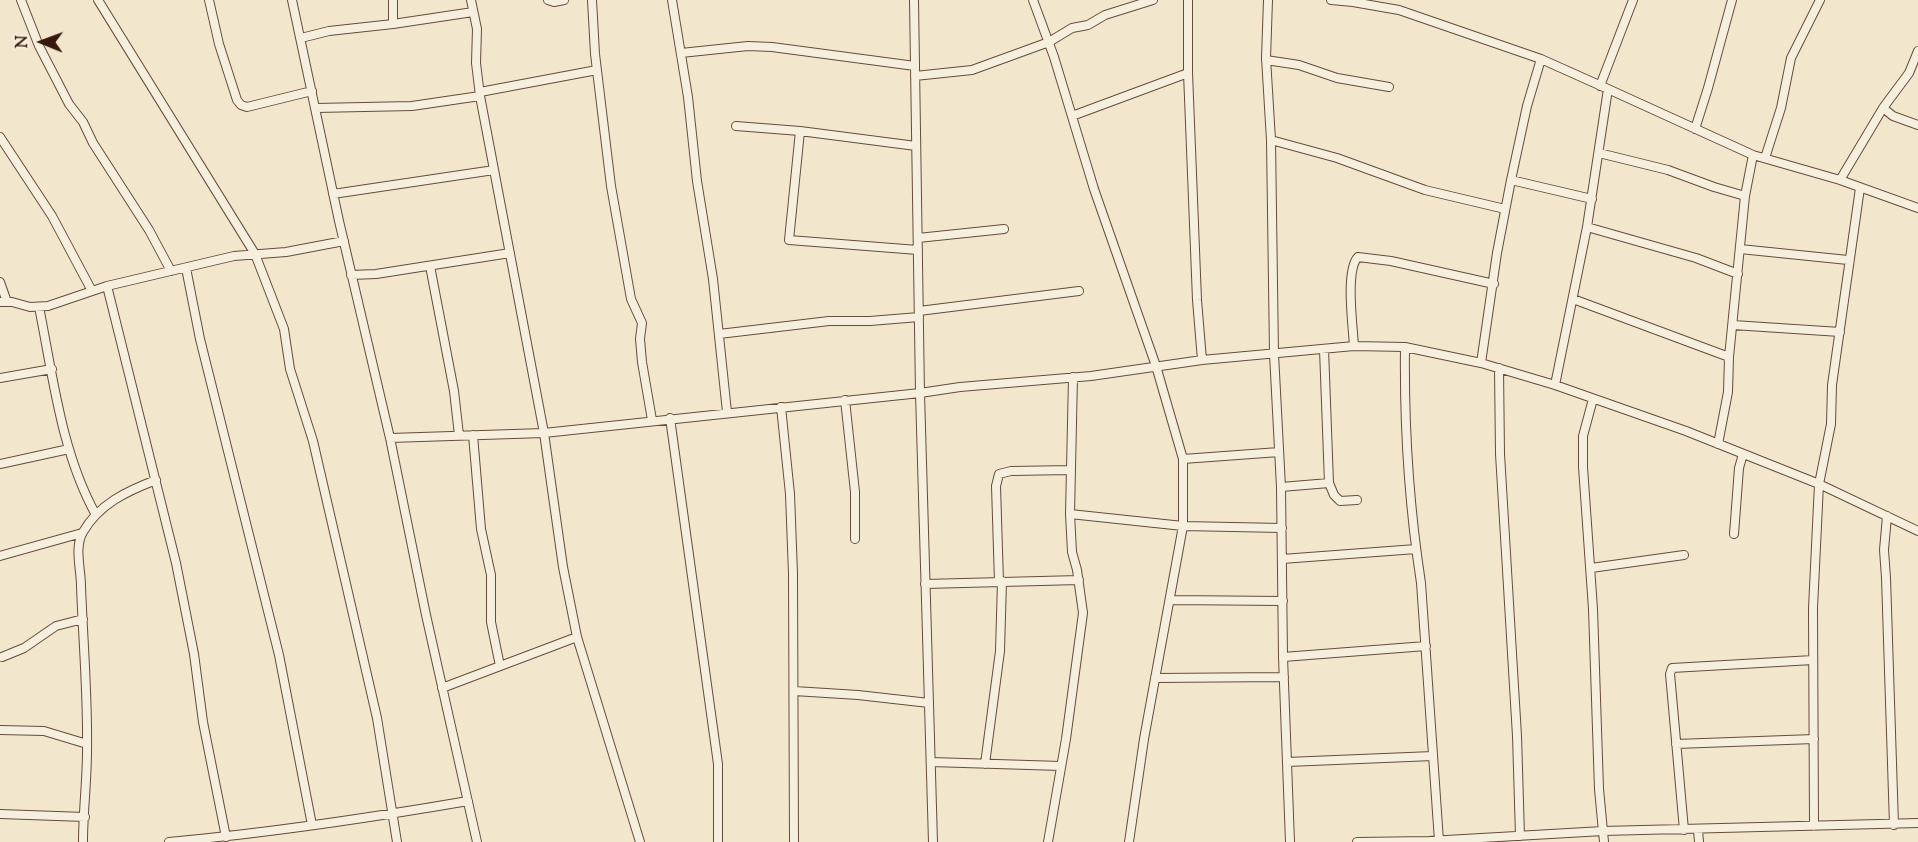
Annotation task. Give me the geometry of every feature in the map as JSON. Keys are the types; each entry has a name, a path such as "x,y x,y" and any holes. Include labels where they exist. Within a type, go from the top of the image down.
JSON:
{"street":[{"path":"21,0 39,46 69,104 83,122 93,143 149,230 171,272"},
{"path":"98,0 255,254 284,329 290,369 313,441 377,718 397,842"},
{"path":"209,0 219,44 237,100 241,105 247,107 312,91"},
{"path":"292,0 477,842"},
{"path":"393,0 393,24"},
{"path":"471,0 477,29 476,63 480,94 544,433 563,567 577,637 640,842"},
{"path":"548,0 554,2 564,0"},
{"path":"592,0 610,186 631,299 642,323 640,339 642,362 652,420"},
{"path":"672,0 719,334 727,412"},
{"path":"914,0 920,393 933,842"},
{"path":"1033,0 1049,42 1094,189 1156,366 1183,459 1183,526 1155,678 1129,842"},
{"path":"681,53 748,46 772,47 915,71 972,70 1049,42 1072,28 1088,25 1106,15 1153,0"},
{"path":"1188,0 1188,73 1197,300 1202,360"},
{"path":"1268,0 1266,60 1271,140 1274,354 1281,487 1283,657 1290,842"},
{"path":"1331,0 1399,10 1541,59 1753,155 1840,180 1918,208"},
{"path":"1555,385 1592,199 1599,153 1604,87 1633,0"},
{"path":"1695,129 1732,0"},
{"path":"1765,158 1781,108 1791,58 1820,0"},
{"path":"301,38 329,31 473,12"},
{"path":"1840,180 1883,108 1909,73 1918,51"},
{"path":"1481,363 1505,209 1524,117 1541,59"},
{"path":"1266,60 1299,65 1345,80 1389,87"},
{"path":"316,108 412,106 597,70"},
{"path":"1072,116 1188,73"},
{"path":"1883,108 1893,116 1918,125"},
{"path":"736,126 800,131 916,146"},
{"path":"800,131 789,240 918,249"},
{"path":"0,138 52,216 93,291"},
{"path":"1271,140 1337,158 1425,190 1505,209"},
{"path":"1599,153 1668,171 1745,196"},
{"path":"1718,444 1728,392 1745,196 1753,155"},
{"path":"333,194 494,170"},
{"path":"1511,180 1592,199"},
{"path":"1815,826 1813,608 1819,484 1831,424 1832,385 1860,188"},
{"path":"1587,227 1696,258 1738,274"},
{"path":"918,238 1004,229"},
{"path":"0,282 4,302 30,307 48,306 107,286 234,255 286,252 344,241"},
{"path":"1740,249 1848,260"},
{"path":"351,275 376,274 510,253"},
{"path":"1354,346 1352,271 1353,262 1358,257 1391,261 1494,284"},
{"path":"430,266 454,391 459,435"},
{"path":"186,268 200,339 279,655 312,825"},
{"path":"107,286 178,575 199,683 203,722 226,837"},
{"path":"719,334 829,321 870,321 1079,291"},
{"path":"1573,299 1730,357"},
{"path":"39,306 69,449 84,495 96,515"},
{"path":"1733,325 1840,332"},
{"path":"390,438 544,433 960,387 1073,378 1202,360 1354,346 1405,347 1499,368 1686,431 1819,484 1918,531"},
{"path":"1405,347 1407,425 1416,549 1421,583 1433,756 1442,841"},
{"path":"1324,349 1329,483 1334,495 1340,501 1357,500"},
{"path":"1499,368 1500,454 1515,701 1519,838"},
{"path":"0,378 52,369"},
{"path":"1048,842 1083,613 1079,580 1072,552 1070,514 1073,378"},
{"path":"1593,399 1583,436 1591,568 1599,789 1604,842"},
{"path":"844,400 855,492 855,539"},
{"path":"782,407 790,495 793,574 794,842"},
{"path":"670,418 718,764 718,842"},
{"path":"473,435 481,529 491,575 491,622 500,666"},
{"path":"0,465 69,449"},
{"path":"1183,459 1279,452"},
{"path":"1734,534 1739,468 1743,454"},
{"path":"984,764 1000,651 996,486 999,474 1011,471 1071,470"},
{"path":"83,842 87,744 78,550 82,533 110,502 130,490 156,480"},
{"path":"1281,487 1329,483"},
{"path":"1070,514 1183,526 1282,528"},
{"path":"1887,516 1884,550 1894,825"},
{"path":"0,556 82,533"},
{"path":"1282,560 1416,549"},
{"path":"1591,568 1684,555"},
{"path":"926,584 1079,580"},
{"path":"1170,600 1283,601"},
{"path":"2,657 24,648 56,626 83,619"},
{"path":"442,688 577,637"},
{"path":"1283,657 1426,646"},
{"path":"1683,830 1670,674 1672,668 1813,660"},
{"path":"1155,678 1284,677"},
{"path":"794,691 929,703"},
{"path":"0,730 44,731 87,744"},
{"path":"1676,744 1814,739"},
{"path":"1287,762 1433,756"},
{"path":"931,762 1061,766"},
{"path":"169,842 226,837 468,801"},
{"path":"0,814 85,817"},
{"path":"1358,842 1519,838 1603,831 1918,824"},
{"path":"1698,830 1699,842"}]}
